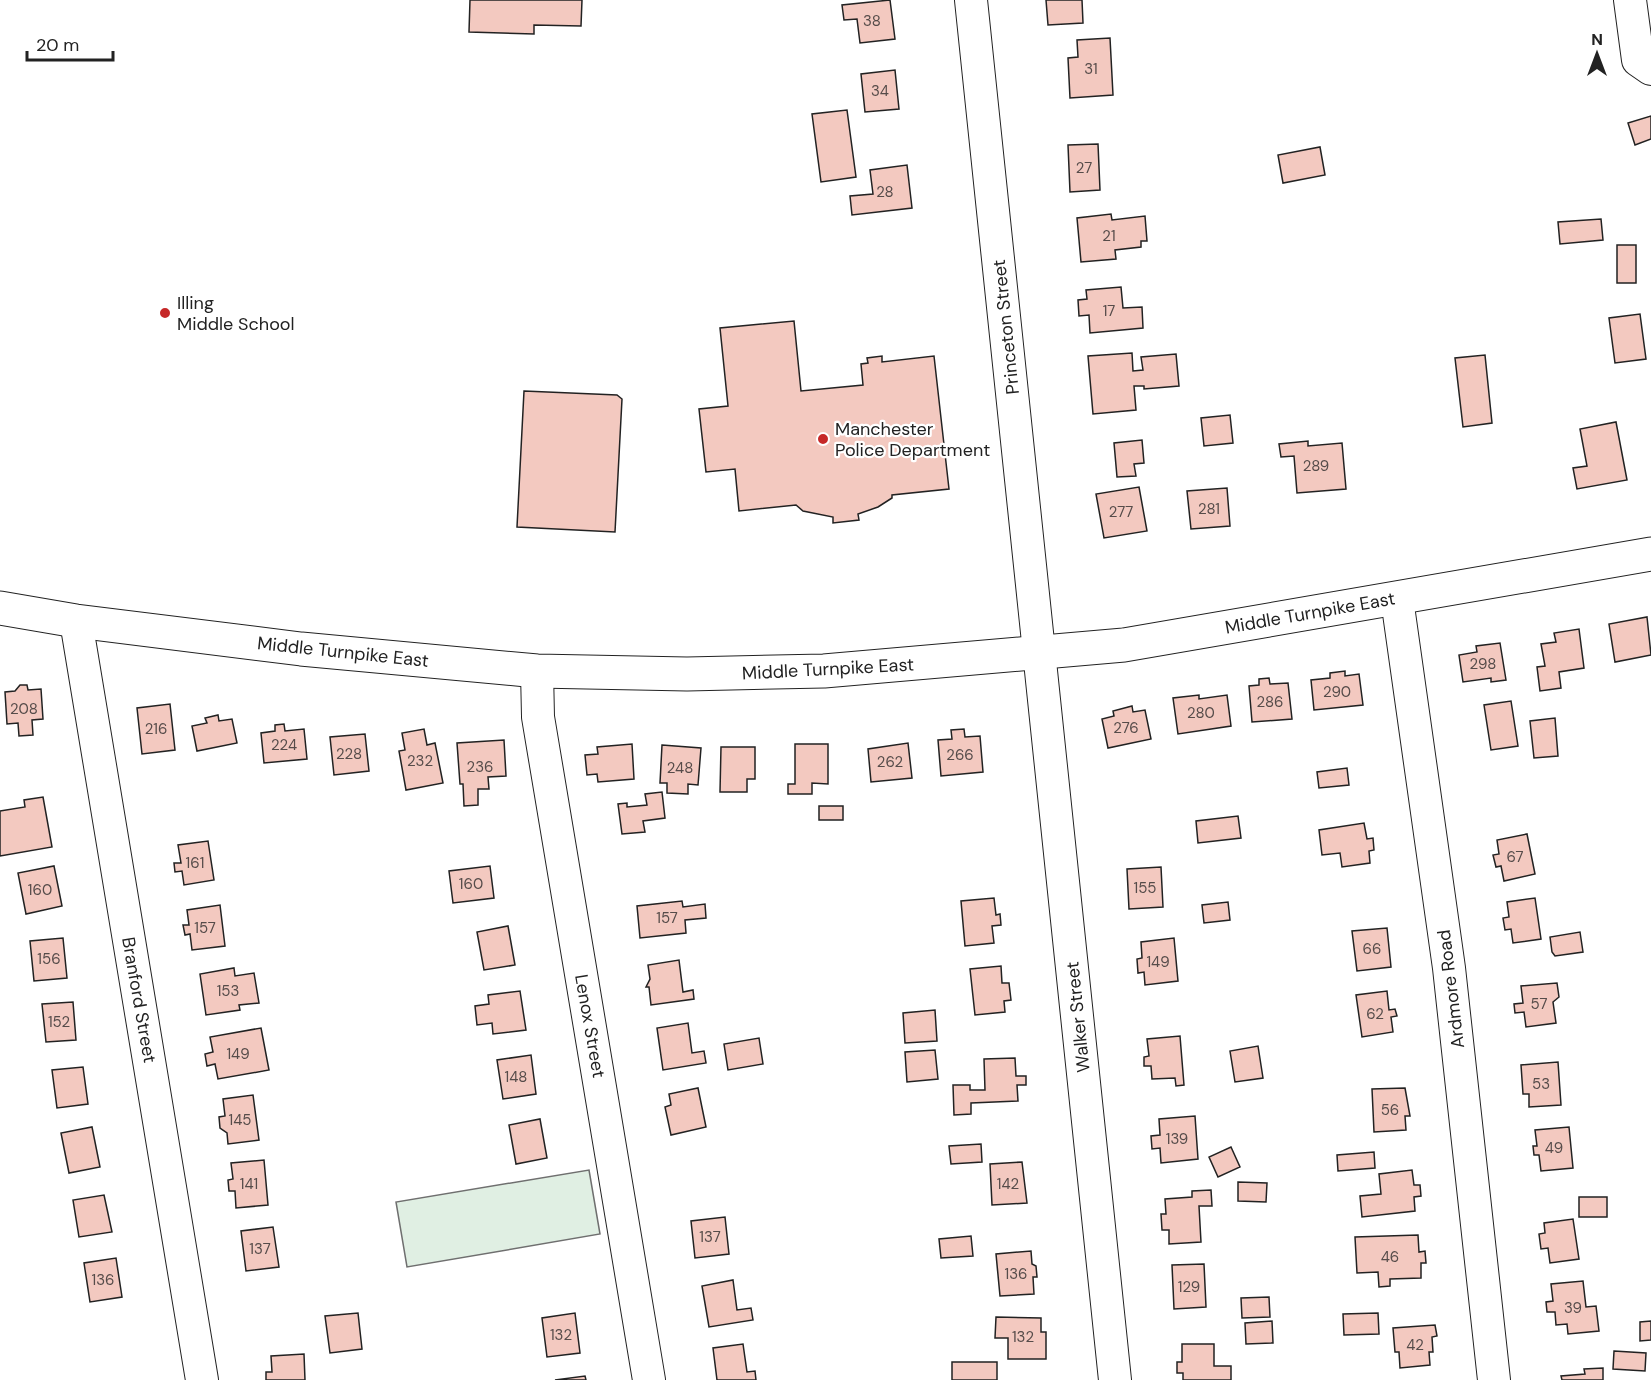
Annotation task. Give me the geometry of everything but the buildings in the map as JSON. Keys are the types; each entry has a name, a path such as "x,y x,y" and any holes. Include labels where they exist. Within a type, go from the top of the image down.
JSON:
{"main road":[{"name":"Middle Turnpike East","path":"0,608 76,621 301,649 537,671 687,674 824,671 1124,645 1651,554"}],"street":[{"name":"Princeton Street","path":"971,0 1040,653"},
{"path":"1630,0 1645,64"},
{"name":"Ardmore Road","path":"1397,598 1449,968 1494,1380"},
{"name":"Branford Street","path":"76,621 202,1380"},
{"name":"Walker Street","path":"1040,653 1115,1380"},
{"name":"Lenox Street","path":"537,671 538,717 649,1380"}],"green space":[{"path":"589,1170 600,1234 407,1267 396,1202"}],"place":[{"name":"Illing Middle School","path":"165,313"},
{"name":"Manchester Police Department","path":"823,439"}]}
